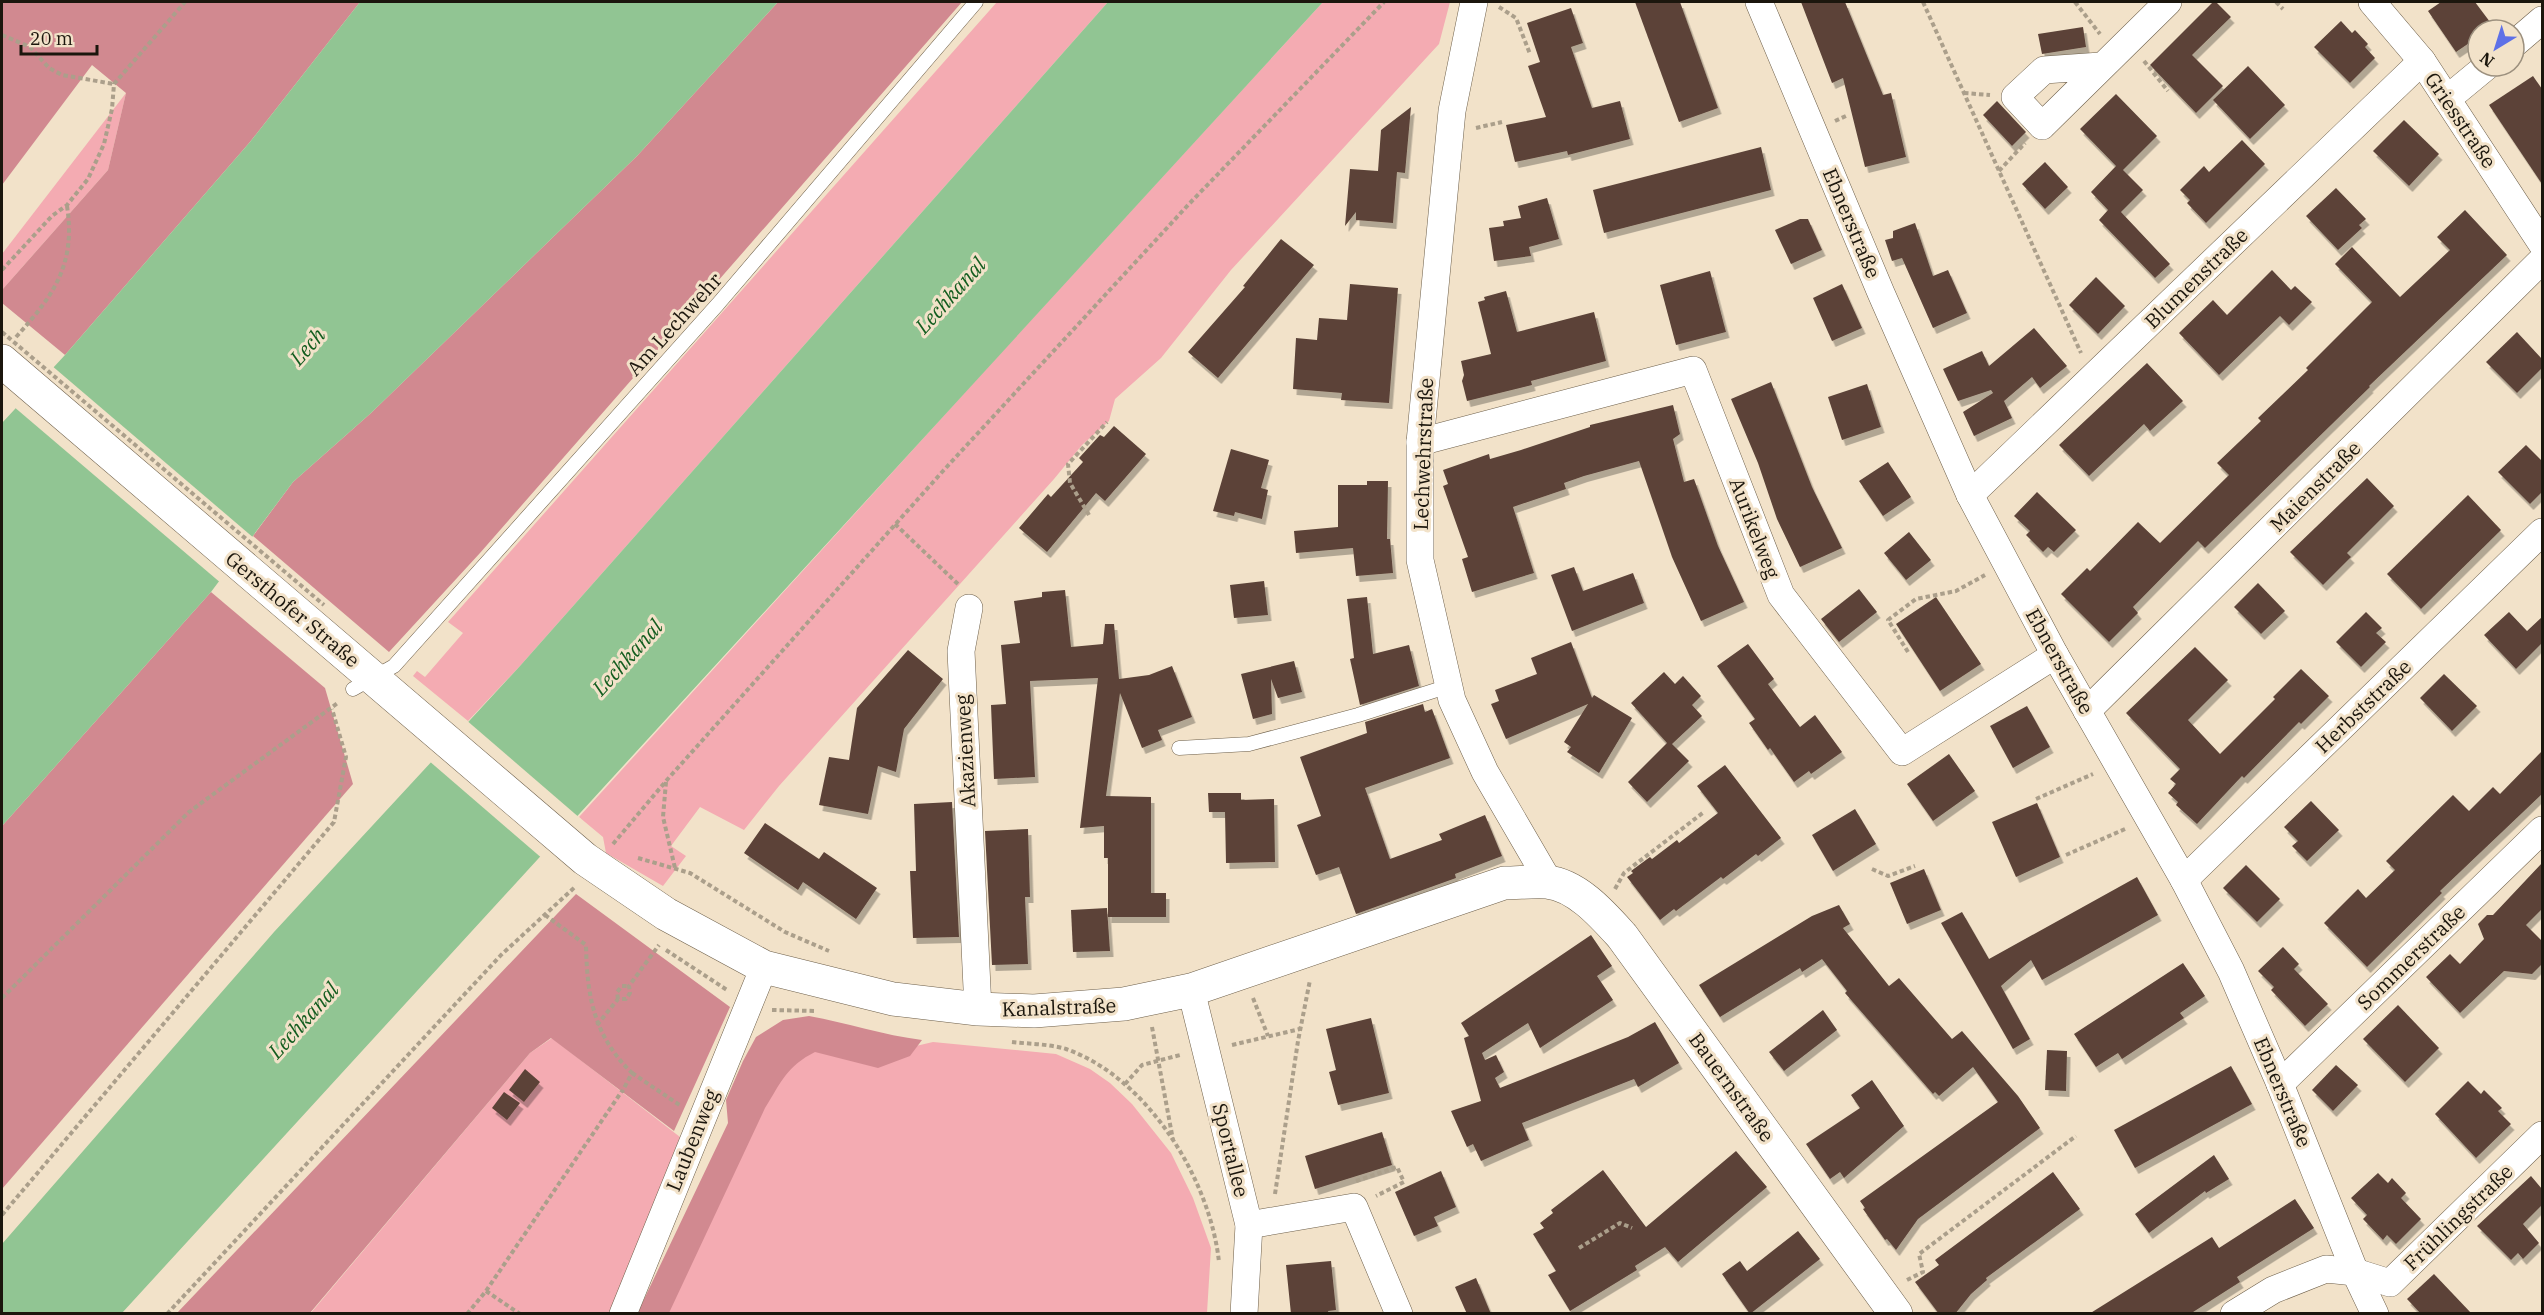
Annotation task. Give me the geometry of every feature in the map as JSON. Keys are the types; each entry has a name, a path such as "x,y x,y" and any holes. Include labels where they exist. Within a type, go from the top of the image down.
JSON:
{"main road":[{"name":"Gersthofer Straße","path":"5,353 316,613 374,678 583,870"},
{"name":"Kanalstraße","path":"583,870 764,967 893,999 978,1009 1034,1011 1125,1004 1191,990 1504,883 1549,882"},
{"name":"Bauernstraße","path":"1549,882 1592,903 1622,936 1896,1314"}],"street":[{"name":"Ebnerstraße","path":"1759,2 1881,293 1970,495 2055,655 2184,880 2231,971 2280,1084 2355,1272 2375,1314"},
{"path":"2108,60 2044,70 2015,97 2042,126 2168,2"},
{"name":"Griesstraße","path":"2372,2 2422,62 2542,244"},
{"name":"Lechwehrstraße","path":"1485,4 1452,111 1420,442 1420,560 1452,700 1485,772 1549,882"},
{"path":"2526,34 2542,20"},
{"name":"Blumenstraße","path":"1970,495 2422,62"},
{"path":"2447,99 2472,78"},
{"name":"Maienstraße","path":"2087,711 2542,260"},
{"name":"Aurikelweg","path":"1420,442 1693,370 1781,595 1902,752 2055,655"},
{"name":"Herbststraße","path":"2184,880 2542,532"},
{"name":"Akazienweg","path":"969,608 961,651 978,1009"},
{"name":"Sommerstraße","path":"2280,1084 2542,830"},
{"name":"Laubenweg","path":"623,1314 764,967"},
{"name":"Sportallee","path":"1191,990 1206,1051 1260,1223 1244,1314"},
{"name":"Frühlingstraße","path":"2234,1314 2273,1290 2326,1269 2355,1272 2390,1282 2542,1135"},
{"path":"1260,1223 1354,1207 1399,1314"}],"lane":[{"name":"Am Lechwehr","path":"374,678 718,304 976,2"},
{"path":"1179,748 1250,744 1358,715 1449,686"}],"path":[{"path":"2,270 52,216 67,205 88,179 104,144 112,109 114,84 185,2"},
{"path":"620,851 610,848 666,781 895,524 1189,204 1384,2"},
{"path":"1923,2 2092,378"},
{"path":"2075,2 2108,60"},
{"path":"2276,2 2283,9"},
{"path":"1485,4 1516,18 1530,54"},
{"path":"2,35 30,47 49,68 62,75 114,84"},
{"path":"2152,54 2144,62 2168,91"},
{"path":"1999,171 2042,126"},
{"path":"5,353 48,301 62,274 69,249 71,230 67,205"},
{"path":"2,332 316,613"},
{"path":"1089,514 1070,483 1068,464 1107,422"},
{"path":"895,524 960,585 969,608"},
{"path":"1908,652 1888,620 1916,600 1956,591 2006,563"},
{"path":"2,998 189,812 374,678"},
{"path":"2,1215 334,822 346,757 333,709"},
{"path":"2036,798 2117,763"},
{"path":"666,781 663,817 675,868"},
{"path":"1601,913 1624,873 1704,812"},
{"path":"2066,855 2149,819"},
{"path":"629,855 690,873 785,932 836,954"},
{"path":"1872,869 1888,876 1915,866"},
{"path":"166,1314 501,955 545,915 583,870"},
{"path":"545,915 586,945 587,978 597,1025 615,1057 632,1073 701,1118"},
{"path":"618,999 626,999 630,993 629,986 659,945"},
{"path":"1260,1223 1308,983 1325,945"},
{"path":"597,1025 618,999 617,992 622,986 629,986"},
{"path":"1254,1000 1268,1036"},
{"path":"748,1002 778,1011 819,1011"},
{"path":"1234,1044 1300,1029"},
{"path":"1010,1041 1065,1049 1098,1065 1125,1084 1156,1115 1173,1141 1206,1205 1217,1241 1219,1263"},
{"path":"1125,1084 1142,1065 1159,1059 1206,1051"},
{"path":"1159,1059 1173,1141"},
{"path":"467,1314 486,1291 622,1092 632,1073"},
{"path":"1874,1282 1891,1271 1906,1280 1923,1272 1919,1254 2076,1136"},
{"path":"1579,1248 1620,1223 1632,1228"},
{"path":"486,1291 520,1314"}],"shaded area":[{"path":"2,2 360,2 250,142 65,355 2,303 2,290 108,170 126,93 92,65 2,185"},
{"path":"778,2 962,2 480,553 389,652 253,536 293,482 371,413 637,156"},
{"path":"997,2 1108,2 520,666 468,721 413,676 417,671 425,677 463,633 448,622"},
{"path":"1323,2 1450,2 1439,44 1231,270 1161,358 1115,399 1109,421 1082,445 779,786 744,830 700,807 671,846 686,856 663,886 606,853 603,837 579,817"},
{"path":"126,93 108,170 2,290 2,254"},
{"path":"211,592 325,688 353,784 2,1189 2,826"},
{"path":"576,894 730,1007 674,1131 551,1038 530,1053 310,1313 177,1313"},
{"path":"809,1016 922,1040 910,1056 878,1068 815,1052 791,1069 765,1108 669,1313 637,1314 728,1123 726,1100 756,1037 783,1020"},
{"path":"552,1038 680,1137 614,1313 310,1314 530,1053"},
{"path":"814,1041 873,1056 933,1042 1056,1054 1090,1069 1110,1083 1132,1104 1171,1153 1193,1198 1211,1248 1207,1313 647,1314 761,1070"}],"water":[{"name":"Lech","path":"360,2 778,2 637,156 371,413 293,482 211,592 2,826 2,423 65,355 250,142"},
{"name":"Lechkanal","path":"1108,2 1323,2 122,1313 2,1314 2,1244 274,932 520,666"}],"pier":[{"path":"51,365 255,539 222,584 13,406"},
{"path":"465,719 581,819 544,860 428,760"}],"building":[{"path":"1635,2 1680,2 1718,108 1679,122"},
{"path":"1801,2 1845,2 1883,95 1891,93 1906,157 1865,167 1843,78 1832,83"},
{"path":"2213,2 2216,2 2231,17 2192,55 2223,86 2196,113 2150,65"},
{"path":"2441,2 2475,2 2487,18 2466,18 2466,45 2456,52 2428,11"},
{"path":"1571,8 1583,43 1571,47 1592,108 1620,101 1630,139 1568,155 1567,151 1515,162 1506,125 1546,117 1528,66 1540,62 1527,23"},
{"path":"2341,21 2352,33 2355,30 2368,44 2365,47 2375,58 2350,83 2314,47"},
{"path":"2083,27 2086,47 2042,54 2038,34"},
{"path":"2248,66 2285,105 2250,139 2213,100"},
{"path":"2533,76 2542,89 2542,184 2489,105"},
{"path":"2116,94 2157,136 2123,170 2143,190 2121,212 2170,264 2155,278 2099,220 2108,210 2091,192 2116,166 2080,129"},
{"path":"1997,101 2026,132 2012,146 1983,115"},
{"path":"1411,107 1405,173 1397,172 1393,223 1356,220 1356,212 1345,226 1350,169 1378,171 1381,130"},
{"path":"2404,120 2439,154 2409,186 2373,151"},
{"path":"2242,140 2265,164 2206,223 2187,203 2190,200 2180,190 2204,166 2209,172"},
{"path":"1761,147 1771,190 1604,233 1593,190"},
{"path":"2045,162 2068,187 2045,209 2022,184"},
{"path":"2336,188 2366,219 2359,225 2362,228 2338,250 2306,216"},
{"path":"1547,198 1559,239 1529,247 1531,256 1494,261 1489,228 1504,226 1503,221 1521,218 1518,206"},
{"path":"2465,210 2507,255 2369,386 2205,548 2198,541 2133,607 2138,613 2109,642 2061,594 2087,568 2090,571 2138,522 2160,543 2229,475 2217,463 2261,421 2258,418 2308,370 2306,368 2372,302 2335,264 2352,247 2400,297 2450,250 2437,237"},
{"path":"1800,219 1808,219 1822,250 1791,264 1775,230"},
{"path":"1915,223 1933,276 1948,270 1967,313 1933,328 1902,258 1892,261 1885,240 1893,238 1893,231"},
{"path":"1281,239 1314,265 1218,378 1188,352 1245,287 1243,286"},
{"path":"2272,270 2291,290 2295,286 2312,302 2289,325 2280,316 2219,375 2179,333 2213,300 2227,315"},
{"path":"1710,271 1726,332 1676,345 1660,285"},
{"path":"2096,277 2125,306 2098,334 2069,305"},
{"path":"1350,284 1398,288 1389,403 1341,400 1342,393 1293,389 1296,338 1317,340 1319,318 1347,320"},
{"path":"1842,284 1862,328 1832,341 1813,298"},
{"path":"1506,291 1517,332 1594,312 1606,361 1531,381 1532,385 1467,401 1462,381 1464,375 1461,361 1491,354 1478,302 1485,300 1484,297"},
{"path":"2034,328 2067,366 2040,388 2032,377 2004,401 2012,418 1974,436 1963,412 1993,393 1991,390 1958,401 1943,369 1982,351 1989,366"},
{"path":"2517,332 2542,359 2542,368 2517,393 2486,362"},
{"path":"2147,363 2183,401 2150,431 2144,424 2089,476 2059,445"},
{"path":"1771,382 1812,487 1842,548 1800,567 1777,519 1758,463 1731,399"},
{"path":"1867,384 1881,427 1842,440 1828,397"},
{"path":"1673,405 1680,434 1673,439 1684,482 1694,479 1718,546 1744,602 1701,621 1672,557 1639,461 1564,483 1566,489 1513,507 1534,573 1472,592 1462,559 1468,557 1443,486 1448,484 1443,470 1489,454 1490,459 1521,450 1590,427 1590,425"},
{"path":"1114,426 1146,454 1105,501 1096,493 1047,552 1019,528 1048,494 1051,497 1083,462 1079,458 1100,435 1104,437"},
{"path":"2526,445 2542,461 2542,492 2530,504 2498,472"},
{"path":"1231,449 1269,460 1261,488 1268,490 1262,519 1235,512 1234,516 1213,511"},
{"path":"1888,462 1911,497 1883,516 1859,481"},
{"path":"2367,478 2394,506 2347,553 2351,557 2323,585 2290,552"},
{"path":"1367,481 1388,481 1387,539 1390,539 1393,573 1356,576 1353,548 1296,553 1294,531 1338,527 1338,485 1367,485"},
{"path":"2037,492 2076,530 2054,552 2048,547 2043,552 2026,535 2030,531 2014,516"},
{"path":"2468,495 2501,530 2421,609 2387,574"},
{"path":"1909,532 1931,560 1906,580 1884,553"},
{"path":"1574,567 1583,591 1633,573 1644,603 1572,631 1551,575"},
{"path":"1264,581 1268,615 1234,618 1230,585"},
{"path":"2258,583 2285,611 2261,634 2234,607"},
{"path":"1859,589 1877,612 1839,642 1821,619"},
{"path":"1065,590 1071,647 1103,644 1105,624 1114,624 1119,679 1149,675 1172,666 1192,717 1158,730 1162,740 1142,748 1120,693 1106,796 1151,797 1151,893 1166,893 1166,917 1108,917 1108,858 1104,858 1104,826 1080,828 1098,678 1030,681 1035,777 994,779 991,705 1006,704 1001,645 1020,643 1014,601 1042,597 1042,592"},
{"path":"1367,597 1373,654 1409,645 1419,686 1360,705 1350,659 1354,658 1347,599"},
{"path":"1936,597 1981,664 1940,691 1896,624"},
{"path":"2366,612 2382,628 2376,633 2386,642 2361,667 2336,642"},
{"path":"2509,612 2527,631 2542,617 2542,643 2516,669 2484,635"},
{"path":"1571,642 1592,698 1594,695 1632,718 1599,773 1567,752 1571,747 1564,742 1588,704 1506,739 1491,704 1499,701 1495,690 1537,674 1531,658"},
{"path":"1748,644 1774,679 1768,684 1800,727 1815,715 1842,752 1811,774 1809,771 1794,782 1749,723 1755,719 1717,666"},
{"path":"2195,647 2228,680 2188,720 2220,754 2275,699 2273,697 2301,669 2329,696 2301,724 2299,722 2244,778 2242,776 2197,824 2176,805 2178,802 2168,793 2176,784 2170,779 2180,769 2126,713"},
{"path":"908,650 943,679 904,729 896,772 878,766 868,814 819,805 829,757 849,760 857,708"},
{"path":"1294,661 1302,692 1278,698 1271,679 1272,714 1253,719 1241,674"},
{"path":"1664,672 1675,684 1683,676 1701,696 1692,705 1702,716 1672,744 1689,761 1647,802 1628,782 1667,743 1631,703"},
{"path":"2444,674 2477,706 2452,731 2420,698"},
{"path":"1423,704 1425,712 1432,709 1450,758 1365,788 1390,859 1442,840 1439,834 1485,815 1502,856 1455,874 1456,878 1356,914 1339,867 1316,875 1297,825 1321,816 1300,757 1367,733 1365,722"},
{"path":"2027,706 2050,747 2013,768 1990,726"},
{"path":"2542,751 2542,794 2440,891 2442,893 2367,967 2324,923 2358,889 2366,898 2395,870 2386,861 2453,795 2469,811 2493,787 2500,794"},
{"path":"1949,754 1975,791 1933,821 1907,784"},
{"path":"1725,765 1781,838 1758,856 1756,854 1723,879 1721,877 1676,911 1674,909 1660,920 1627,877 1633,873 1631,871 1650,857 1652,859 1677,840 1679,843 1718,813 1697,786"},
{"path":"1208,793 1241,793 1241,800 1274,799 1275,862 1226,863 1225,812 1209,812"},
{"path":"2311,801 2339,830 2307,861 2292,846 2298,841 2284,827"},
{"path":"952,802 959,937 913,938 910,871 916,871 914,804"},
{"path":"2037,803 2060,857 2016,877 1992,822"},
{"path":"1855,809 1876,844 1833,871 1812,835"},
{"path":"765,823 819,859 824,852 877,888 856,919 803,882 798,890 744,853"},
{"path":"1028,829 1030,897 1025,897 1028,964 992,965 985,831"},
{"path":"2542,863 2542,909 2526,925 2542,941 2542,964 2532,974 2504,971 2460,1013 2426,977 2450,954 2460,964 2484,939 2478,924 2487,915 2493,915"},
{"path":"2246,865 2280,899 2257,922 2223,888"},
{"path":"1924,869 1941,910 1907,924 1890,883"},
{"path":"2137,877 2158,915 2042,980 2031,960 2001,986 2030,1039 2013,1049 1941,923 1962,912 1989,959"},
{"path":"1839,905 1850,924 1843,928 1889,986 1899,978 1952,1039 1962,1031 2018,1096 2040,1128 1918,1219 1896,1250 1887,1239 1885,1240 1860,1201 1998,1102 1973,1067 1939,1096 1935,1092 1933,1094 1845,993 1847,991 1822,959 1802,972 1800,968 1720,1017 1699,985 1812,916"},
{"path":"1107,908 1110,951 1073,952 1071,910"},
{"path":"1591,935 1612,966 1597,976 1613,1000 1540,1048 1528,1023 1482,1053 1485,1060 1496,1055 1504,1072 1495,1078 1500,1088 1628,1037 1655,1022 1679,1063 1638,1087 1634,1079 1522,1123 1529,1140 1481,1161 1473,1144 1467,1147 1451,1111 1481,1101 1464,1038 1469,1036 1461,1023"},
{"path":"2283,947 2299,964 2294,969 2328,1004 2305,1026 2271,990 2274,987 2258,971"},
{"path":"2183,963 2205,996 2180,1013 2184,1018 2122,1059 2118,1053 2096,1067 2074,1034"},
{"path":"2398,1005 2439,1048 2405,1082 2363,1039"},
{"path":"1823,1010 1837,1030 1784,1071 1769,1052"},
{"path":"1371,1018 1389,1093 1338,1105 1329,1072 1336,1070 1326,1029"},
{"path":"2047,1050 2067,1051 2066,1091 2045,1090"},
{"path":"2336,1065 2358,1085 2333,1111 2312,1090"},
{"path":"2231,1066 2252,1104 2135,1168 2114,1130"},
{"path":"525,1069 540,1082 524,1102 509,1090"},
{"path":"1872,1080 1904,1126 1844,1178 1840,1172 1830,1179 1806,1144 1860,1108 1851,1095"},
{"path":"2468,1081 2481,1094 2484,1090 2502,1108 2498,1111 2511,1124 2476,1158 2435,1114"},
{"path":"504,1092 520,1103 507,1120 492,1108"},
{"path":"1382,1132 1392,1165 1315,1189 1305,1156"},
{"path":"1736,1151 1767,1187 1678,1262 1665,1247 1635,1266 1637,1270 1570,1311 1548,1275 1556,1271 1533,1234 1544,1228 1540,1223 1553,1213 1551,1210 1603,1170 1646,1227"},
{"path":"2214,1155 2229,1179 2206,1193 2205,1191 2149,1233 2135,1214"},
{"path":"1441,1171 1456,1207 1434,1217 1438,1226 1414,1236 1395,1192"},
{"path":"2053,1172 2080,1209 1986,1278 1987,1280 1971,1294 1955,1314 1939,1314 1915,1282 1939,1265 1935,1260"},
{"path":"2378,1173 2388,1183 2392,1178 2406,1193 2401,1198 2421,1219 2396,1244 2387,1235 2383,1240 2363,1219 2367,1215 2351,1198"},
{"path":"2531,1176 2542,1189 2542,1205 2523,1224 2539,1243 2523,1259 2518,1253 2511,1260 2477,1226"},
{"path":"2295,1199 2314,1228 2237,1277 2240,1282 2190,1314 2089,1314 2212,1237 2219,1248"},
{"path":"1798,1231 1820,1259 1750,1314 1722,1274 1740,1261 1747,1271"},
{"path":"1331,1261 1336,1310 1328,1311 1329,1314 1291,1314 1286,1265"},
{"path":"2434,1274 2472,1314 2421,1314 2407,1299"},
{"path":"1476,1278 1491,1314 1467,1314 1455,1287"}]}
